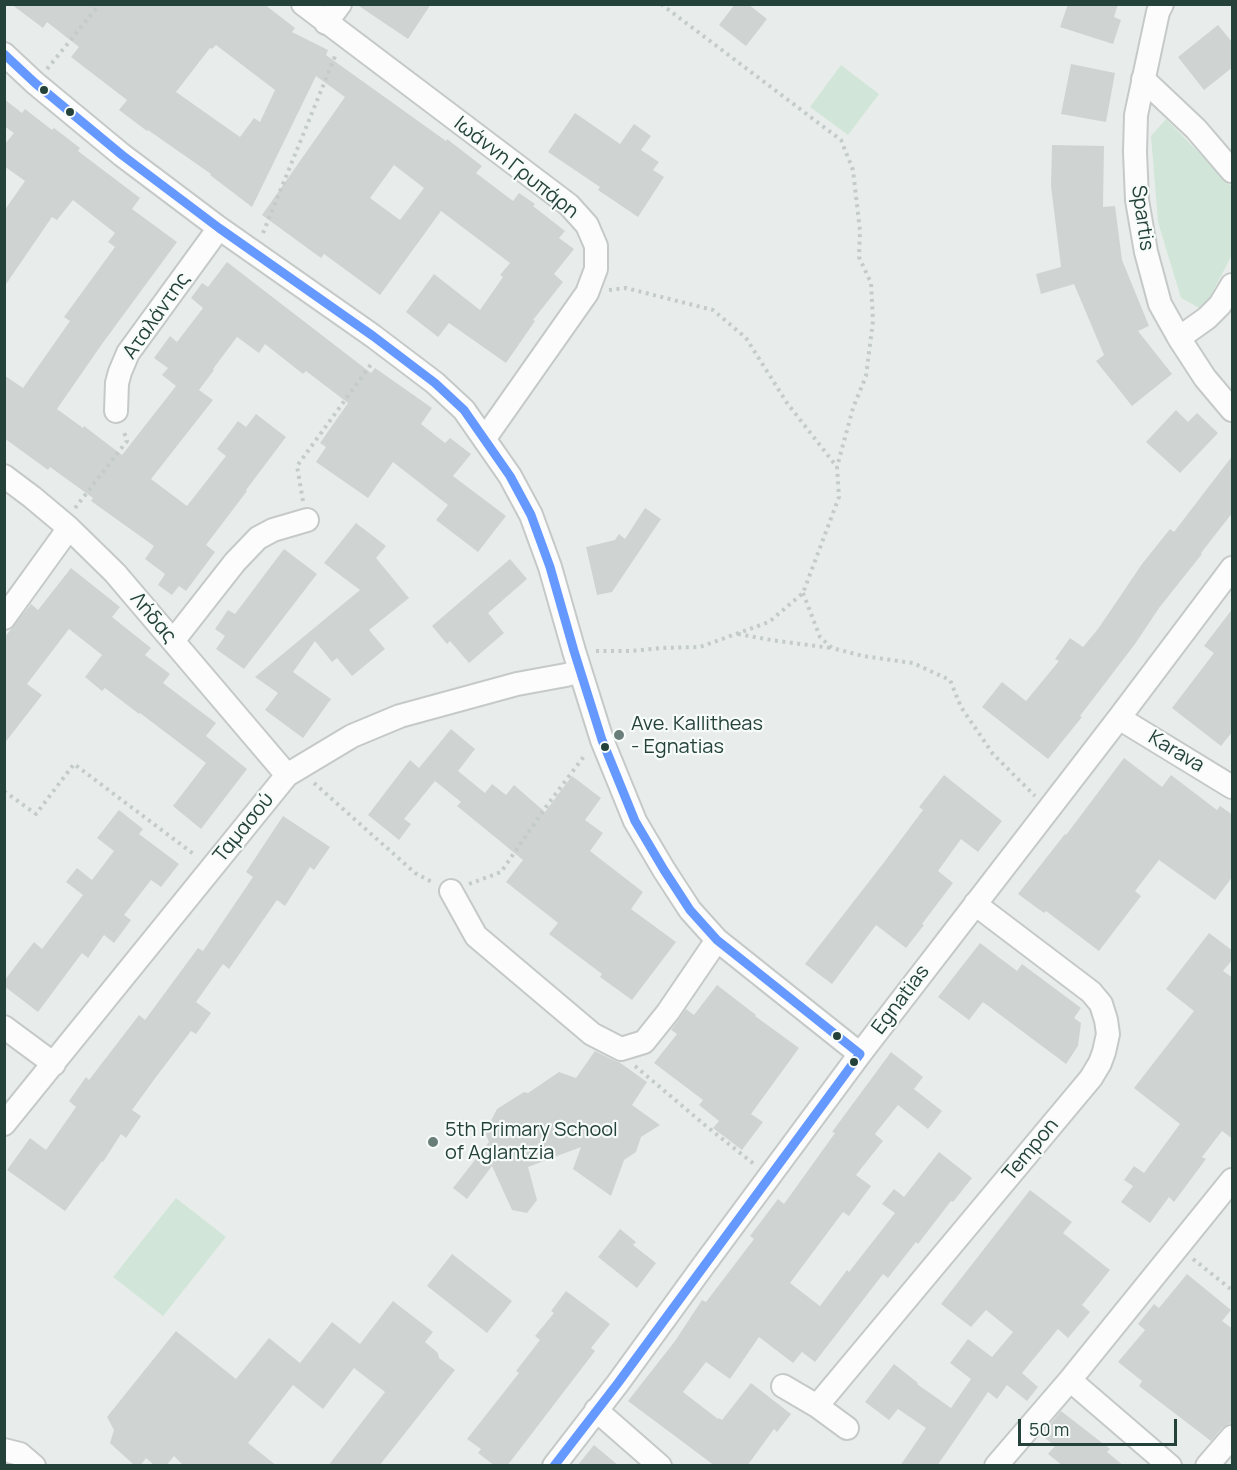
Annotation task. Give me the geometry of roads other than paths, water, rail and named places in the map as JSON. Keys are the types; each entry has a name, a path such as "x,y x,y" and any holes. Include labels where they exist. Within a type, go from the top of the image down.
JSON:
{"street":[{"name":"Ιωάννη Γρυπάρη","path":"303,4 569,205 587,225 596,246 596,269 586,293 485,438"},
{"path":"335,29 340,4"},
{"name":"Spartis","path":"1162,4 1158,12 1136,115 1137,200 1146,252 1160,304 1205,378 1233,410"},
{"path":"4,54 35,83 122,155 219,228 385,345 435,383 464,410 510,476 531,515 550,567 602,740 635,821 664,870 690,910 717,940 860,1054"},
{"path":"1143,79 1196,129 1233,171"},
{"name":"Αταλάντης","path":"116,411 117,383 128,353 219,228"},
{"path":"1179,338 1207,318 1220,305 1233,285"},
{"name":"Λήδας","path":"4,476 66,526 115,573 173,641 292,772"},
{"path":"173,641 235,562 258,538 273,530 307,520"},
{"path":"4,618 66,526"},
{"name":"Egnatias","path":"554,1466 618,1383 860,1054 1233,568"},
{"name":"Ταμασού","path":"4,1124 292,772 352,736 399,716 517,684 566,675 577,661"},
{"name":"Karava","path":"1119,718 1233,787"},
{"path":"451,891 476,936 592,1034 621,1050 644,1042 669,1012 717,940"},
{"name":"Tempon","path":"817,1406 1091,1078 1104,1052 1108,1034 1106,1020 1101,1005 1091,992 975,904"},
{"path":"4,1027 54,1064"},
{"path":"996,1466 1230,1188"},
{"path":"1070,1380 1170,1466"},
{"path":"783,1386 817,1406 847,1428"},
{"path":"596,1410 660,1466"},
{"path":"1207,1466 1233,1437"},
{"path":"4,1450 20,1454 34,1466"}],"place":[{"name":"Ave. Kallitheas - Egnatias","path":"619,735"},
{"name":"5th Primary School of Aglantzia","path":"433,1142"}]}
